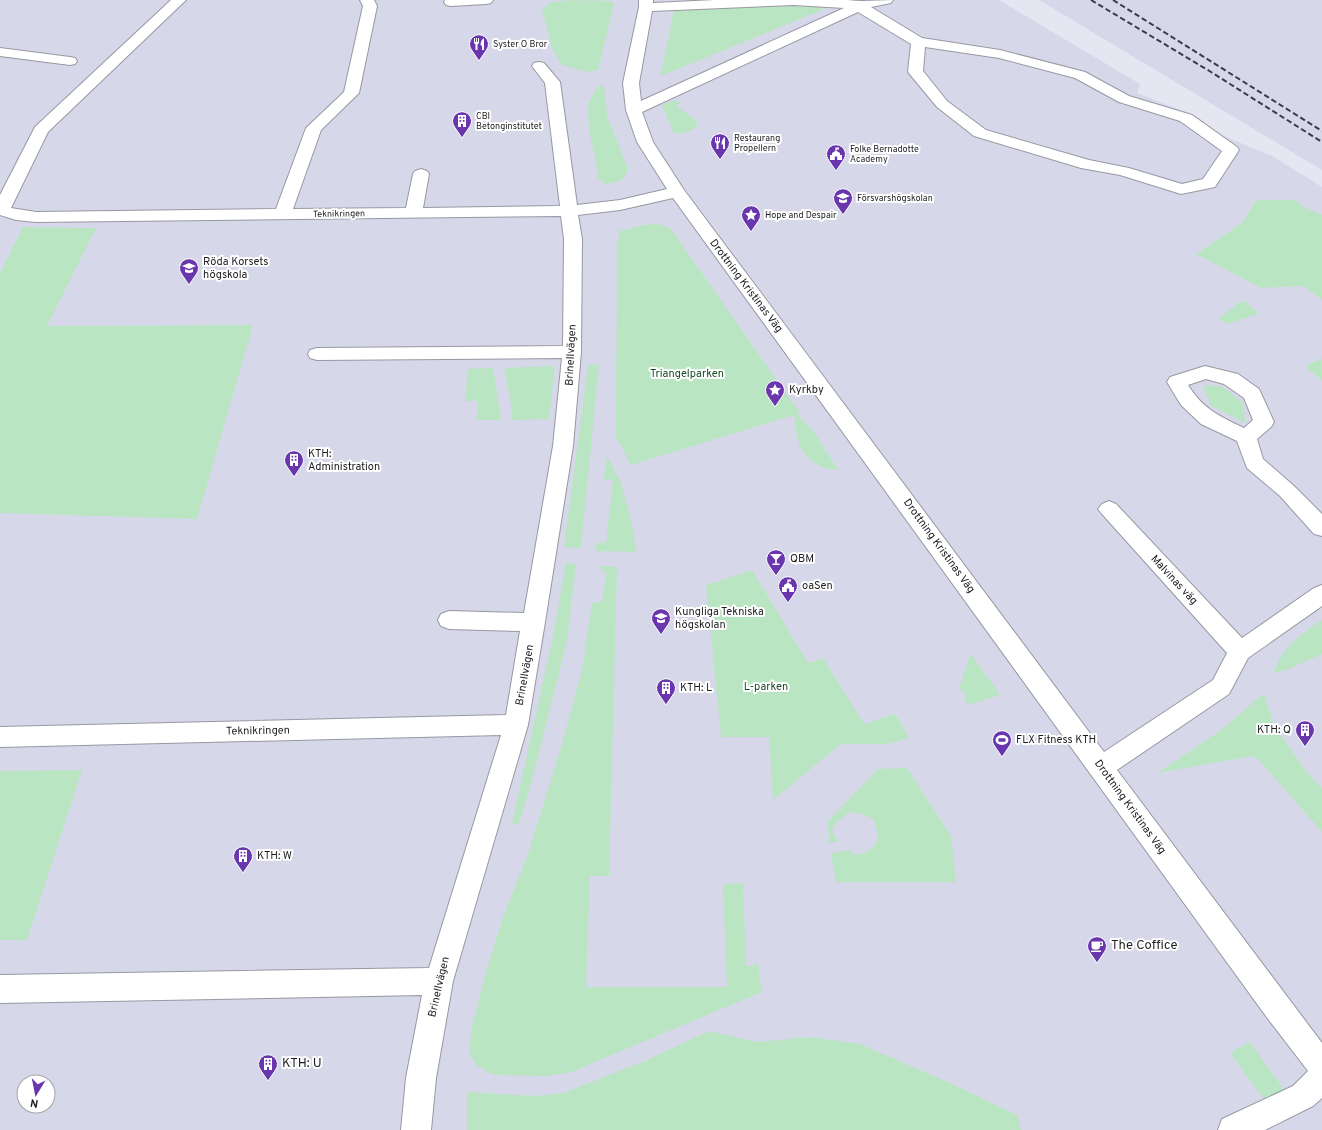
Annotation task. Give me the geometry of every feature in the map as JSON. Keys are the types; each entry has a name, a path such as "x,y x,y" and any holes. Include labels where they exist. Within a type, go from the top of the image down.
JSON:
{"street":[{"path":"0,210 41,130 179,0"},
{"path":"283,214 314,128 351,93 370,6 368,0"},
{"path":"451,2 486,0"},
{"path":"646,3 793,0 834,2 859,6 918,42 1000,54 1080,75 1124,99 1186,118 1231,150 1209,183 1181,188 1123,171 1086,165 980,133 942,104 915,72 918,42"},
{"path":"634,110 859,6 886,0"},
{"name":"Drottning Kristinas Väg","path":"646,3 631,83 634,110 645,142 677,192 1278,1009 1322,1066"},
{"path":"0,52 70,61"},
{"name":"Brinellvägen","path":"416,1130 421,1078 439,981 516,725 563,446 572,352 573,239 552,82 539,66"},
{"path":"413,213 421,174"},
{"name":"Teknikringen","path":"0,210 16,216 36,217 569,211 620,205 677,192"},
{"path":"317,354 572,352"},
{"path":"1246,437 1254,463 1287,491 1322,528"},
{"name":"Malvinas väg","path":"1109,509 1240,651"},
{"path":"1101,768 1221,686 1240,651 1322,594"},
{"path":"450,620 534,622"},
{"name":"Teknikringen","path":"0,737 516,725"},
{"path":"0,989 439,981"},
{"path":"1233,1130 1303,1096 1322,1078"}],"shaded area":[{"name":"Kungliga Tekniska högskolan","path":"0,0 999,0 1140,84 1137,93 1198,117 1219,134 1272,156 1322,187 1322,1130 0,1130"},
{"path":"1039,0 1322,0 1322,170"}],"green space":[{"path":"571,0 610,1 614,4 598,70 587,72 562,65 552,48 542,9 552,2"},
{"path":"814,6 824,9 661,76 674,9"},
{"path":"604,85 607,116 628,169 620,181 605,184 598,178 590,135 587,108 594,92 599,86"},
{"path":"675,100 681,103 676,106 697,121 697,125 692,130 674,134 662,105"},
{"path":"1256,200 1294,200 1302,206 1322,215 1322,300 1304,286 1261,288 1196,254 1243,222"},
{"name":"Triangelparken","path":"659,224 671,229 800,413 797,414 813,431 838,470 823,468 817,465 803,451 797,437 794,415 631,465 616,437 617,244 620,231 643,225"},
{"path":"23,227 96,228 47,326 253,325 197,519 0,513 0,273"},
{"path":"1243,300 1259,313 1227,324 1218,319"},
{"path":"1322,359 1322,381 1305,366"},
{"path":"599,364 581,548 564,547 588,365"},
{"path":"555,366 549,419 512,420 511,403 504,368"},
{"path":"493,368 501,420 477,420 478,401 465,401 468,369"},
{"path":"1203,385 1223,387 1243,403 1245,423 1210,405"},
{"path":"607,456 621,483 632,524 636,552 595,551 596,543 606,543 613,480 603,479"},
{"path":"566,563 576,564 567,641 535,769 519,824 512,823 552,641"},
{"path":"596,566 617,567 609,876 590,876 586,987 727,987 723,884 743,883 746,966 758,964 762,992 571,1072 548,1076 493,1075 476,1065 469,1052 472,1026 488,965 503,917 528,854 560,751 582,670 592,603 602,602 606,572"},
{"name":"L-parken","path":"752,570 808,663 823,658 864,724 895,714 909,737 889,744 841,744 773,800 769,737 721,737 706,585"},
{"path":"1322,620 1322,654 1286,670 1273,673 1282,656 1293,642"},
{"path":"971,654 1000,695 972,704 965,702 965,693 959,688"},
{"path":"1264,693 1273,723 1305,770 1322,788 1322,832 1259,760 1253,756 1157,773 1221,730"},
{"path":"907,768 951,836 956,882 836,882 831,853 851,850 853,855 861,854 872,848 877,839 877,833 873,819 862,814 849,812 834,825 832,831 838,842 829,843 828,821 878,769"},
{"path":"82,770 27,940 0,940 0,771"},
{"path":"709,1031 756,1042 810,1037 860,1044 950,1083 1017,1115 1021,1130 467,1130 467,1092 534,1096 564,1093 647,1060"},
{"path":"1250,1042 1287,1094 1266,1102 1230,1053"}],"railway":[{"path":"1091,0 1211,72 1322,142"},
{"path":"1113,0 1322,131"}],"place":[{"name":"Syster O Bror","path":"479,61"},
{"name":"CBI Betonginstitutet","path":"462,138"},
{"name":"Restaurang Propellern","path":"720,160"},
{"name":"Folke Bernadotte Academy","path":"836,171"},
{"name":"Försvarshögskolan","path":"843,215"},
{"name":"Hope and Despair","path":"751,232"},
{"name":"Röda Korsets högskola","path":"189,285"},
{"name":"Kyrkby","path":"775,407"},
{"name":"KTH: Administration","path":"294,477"},
{"name":"QBM","path":"776,576"},
{"name":"oaSen","path":"788,603"},
{"name":"Kungliga Tekniska högskolan","path":"661,635"},
{"name":"KTH: L","path":"666,705"},
{"name":"KTH: Q","path":"1305,747"},
{"name":"FLX Fitness KTH","path":"1002,757"},
{"name":"KTH: W","path":"243,873"},
{"name":"The Coffice","path":"1097,963"},
{"name":"KTH: U","path":"268,1081"}]}
